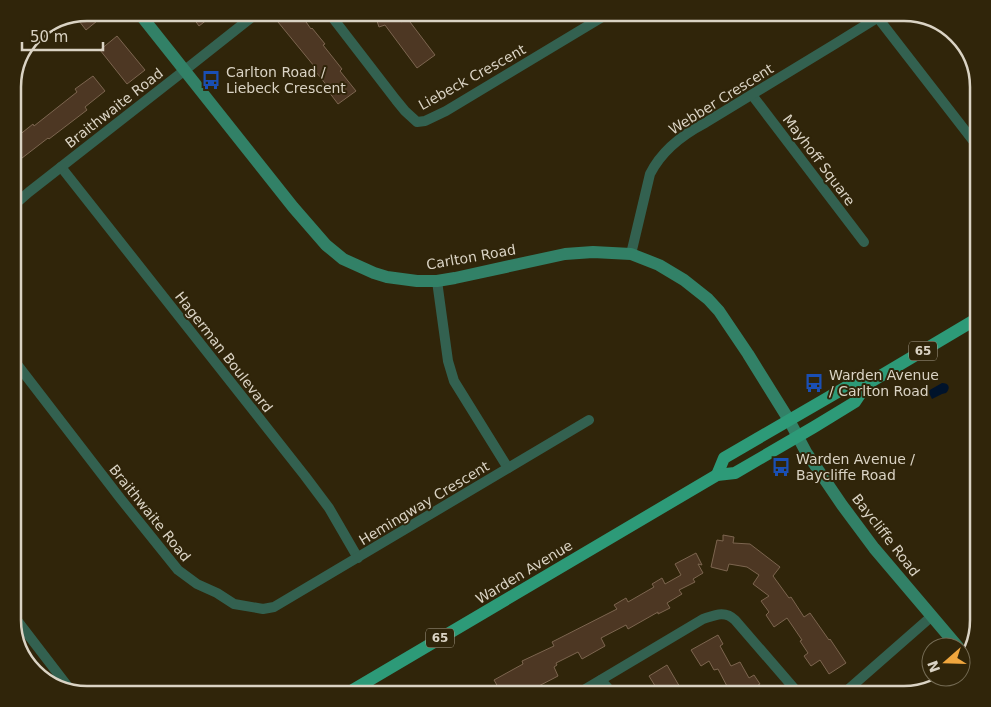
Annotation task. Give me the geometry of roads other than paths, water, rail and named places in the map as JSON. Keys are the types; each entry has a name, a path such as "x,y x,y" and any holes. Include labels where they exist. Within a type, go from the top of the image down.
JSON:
{"main road":[{"name":"Carlton Road","path":"146,21 293,207 326,245 343,258 374,274 387,278 437,281 565,254 593,252 631,254 669,270 708,299 719,311 748,354 788,420"},
{"name":"Warden Avenue","path":"717,475 724,458 848,386 867,384 970,323"},
{"name":"Warden Avenue","path":"360,686 717,475 735,473 798,436 855,402 867,384"},
{"name":"Baycliffe Road","path":"788,420 806,452 874,548 950,637"}],"street":[{"path":"185,70 246,21"},
{"name":"Liebeck Crescent","path":"336,21 396,100 417,122 426,121 453,107 594,21"},
{"name":"Webber Crescent","path":"631,254 650,174 655,164 669,147 688,132 871,21"},
{"path":"885,21 970,136"},
{"name":"Braithwaite Road","path":"21,199 185,70"},
{"name":"Mayhoff Square","path":"752,95 864,242"},
{"name":"Hagerman Boulevard","path":"61,167 324,502 358,558"},
{"name":"Hemingway Crescent","path":"358,558 508,468 454,380 448,361 437,281"},
{"name":"Braithwaite Road","path":"21,369 120,498 172,563 188,579 217,593 234,604 263,609 274,607 358,558"},
{"path":"508,468 589,420"},
{"path":"591,686 703,620 718,614 730,615 736,620 792,686"},
{"path":"852,686 932,616"},
{"path":"22,626 64,681"},
{"path":"601,680 606,686"}],"water":[{"path":"942,383 948,385 948,391 932,399 928,391"}],"place":[{"name":"Carlton Road / Liebeck Crescent","path":"211,80"},
{"name":"Warden Avenue / Carlton Road","path":"814,383"},
{"name":"Warden Avenue / Baycliffe Road","path":"781,467"}]}
